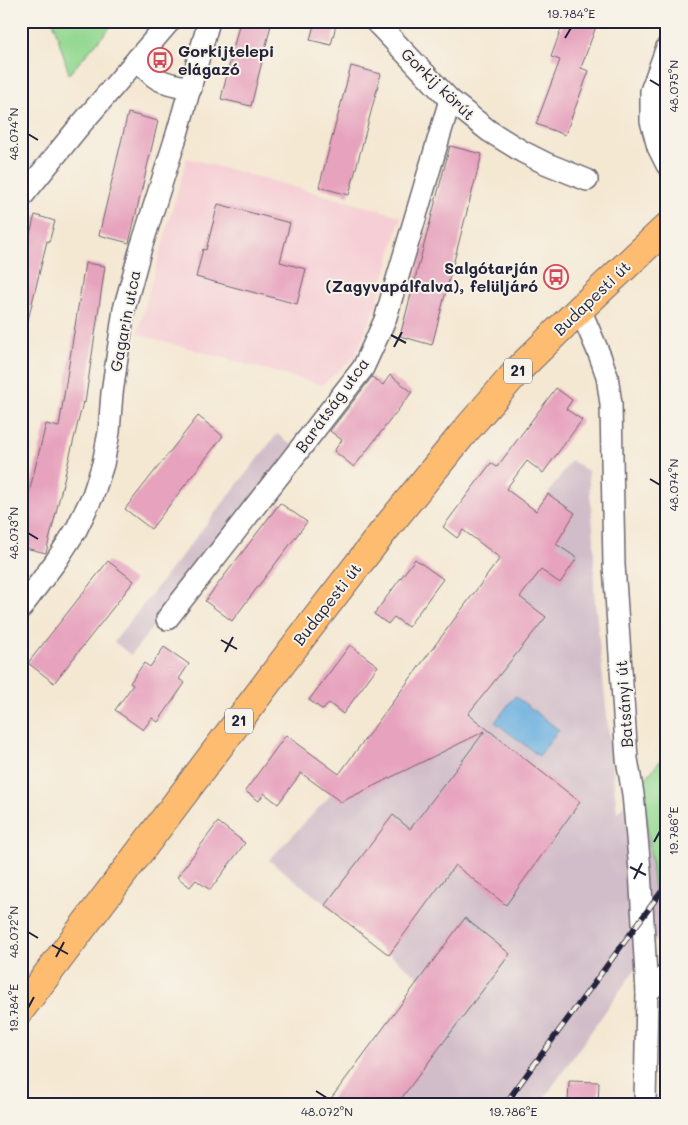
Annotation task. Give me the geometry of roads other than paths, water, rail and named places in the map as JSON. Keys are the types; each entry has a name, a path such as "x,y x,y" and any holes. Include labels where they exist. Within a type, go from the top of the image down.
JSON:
{"main road":[{"name":"Budapesti út","path":"21,1009 292,650 383,532 474,421 520,369 667,227"}],"street":[{"path":"21,198 170,21"},
{"name":"Gagarin utca","path":"21,608 76,530 93,495 103,464 126,300 191,88 209,21"},
{"name":"Gorkij körút","path":"375,21 450,100 489,131 545,163 587,180"},
{"path":"667,47 651,91 651,121 658,147 667,165"},
{"path":"138,58 145,69 154,77 169,84 191,88"},
{"name":"Barátság utca","path":"166,619 363,368 384,320 450,100"},
{"path":"651,121 667,137"},
{"name":"Batsányi út","path":"580,309 607,376 612,404 614,565 627,759 634,794 640,870 647,993 645,1104"},
{"path":"647,993 667,974"}],"water":[{"path":"515,696 559,730 539,756 495,722"}],"railway":[{"path":"505,1104 667,884"}],"place":[{"name":"Gorkijtelepi elágazó","path":"160,60"},
{"name":"Salgótarján (Zagyvapálfalva), felüljáró","path":"556,277"}]}
